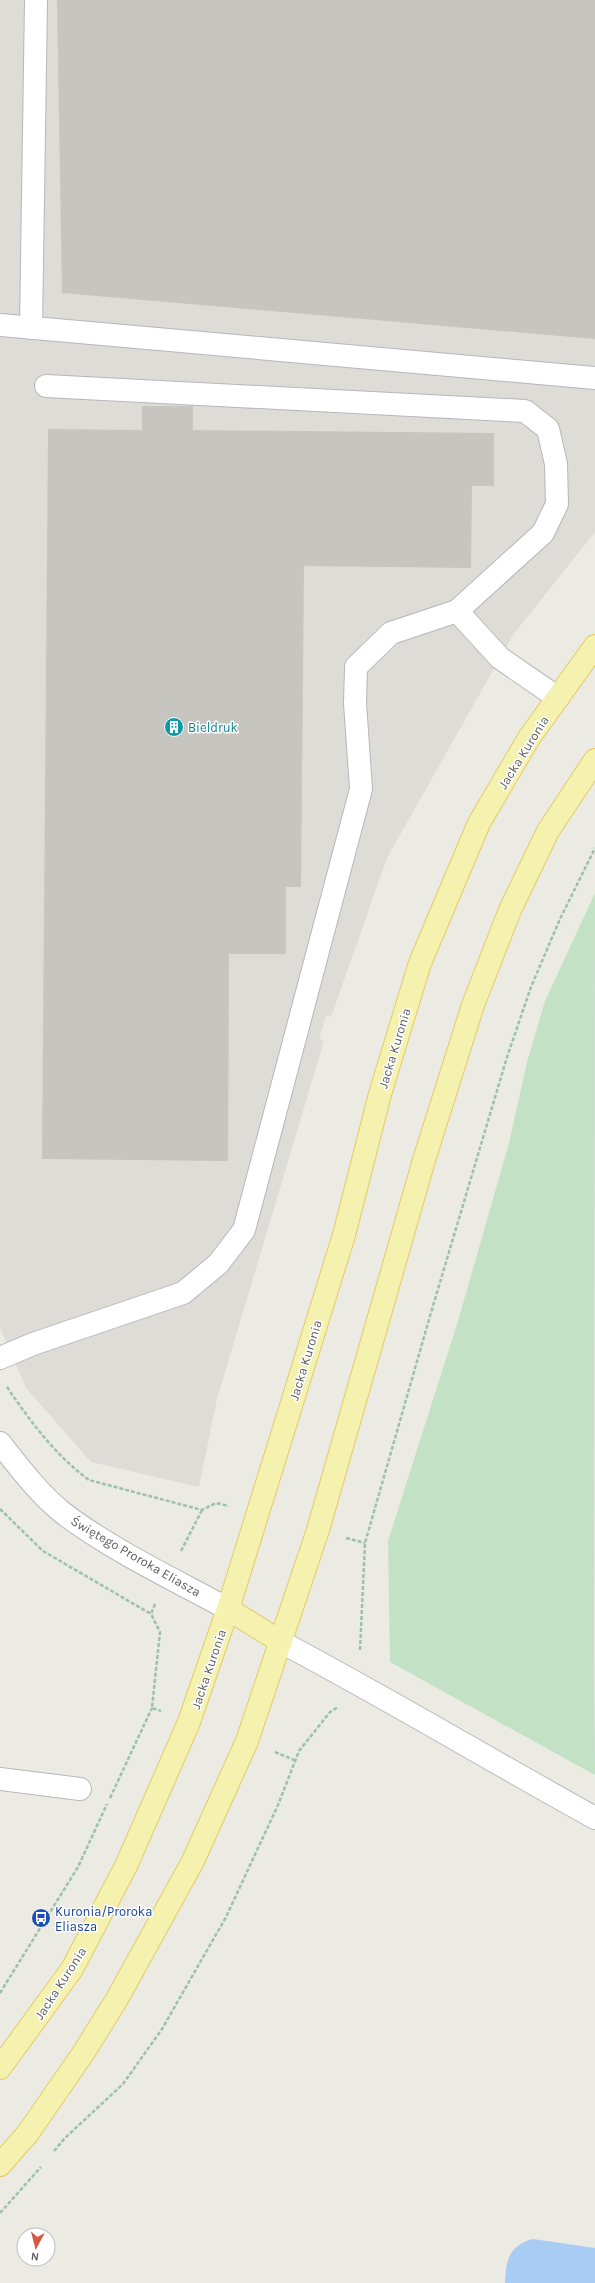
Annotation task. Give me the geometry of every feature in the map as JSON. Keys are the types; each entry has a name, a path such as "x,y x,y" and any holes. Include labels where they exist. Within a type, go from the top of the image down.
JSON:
{"main road":[{"name":"Jacka Kuronia","path":"0,2068 72,1969 126,1866 189,1722 228,1609 344,1235 380,1094 420,963 479,823 529,738 595,646"},
{"path":"0,2165 28,2133 84,2052 117,1998 193,1861 247,1741 316,1537 424,1160 473,1005 510,910 548,831 595,760"},
{"path":"228,1609 281,1642"}],"street":[{"path":"31,328 36,0"},
{"path":"0,325 595,378"},
{"path":"0,1358 32,1344 183,1293 218,1264 244,1230 361,789 355,703 356,667 391,633 457,611 543,532 557,504 556,464 548,429 525,411 46,386"},
{"path":"457,611 500,658 558,698"},
{"name":"Świętego Proroka Eliasza","path":"0,1443 23,1472 62,1512 94,1534 228,1609"},
{"path":"281,1642 355,1682 482,1756 595,1818"},
{"path":"0,1779 80,1789"}],"path":[{"path":"4,1383 45,1439 77,1471 89,1480 202,1510 216,1503"},
{"path":"0,1509 43,1551 151,1614"},
{"path":"0,1993 78,1867 152,1708"}],"shaded area":[{"path":"0,0 595,0 595,532 513,635 387,858 331,1017 326,1016 319,1039 324,1041 217,1399 199,1487 91,1462 26,1388 0,1328"}],"green space":[{"path":"595,893 595,1775 390,1662 388,1541 458,1321 509,1143 527,1062 545,1001"}],"water":[{"path":"533,2239 595,2248 595,2283 505,2283 506,2267 510,2255 519,2245"}],"building":[{"path":"57,0 595,0 595,339 62,293"},
{"name":"Bieldruk","path":"142,406 193,406 193,430 494,433 494,486 472,486 471,568 304,566 301,887 286,887 286,954 229,954 228,1161 42,1159 48,429 142,430"}],"place":[{"name":"Bieldruk","path":"174,727"},
{"name":"Kuronia/Proroka Eliasza","path":"41,1918"}]}
